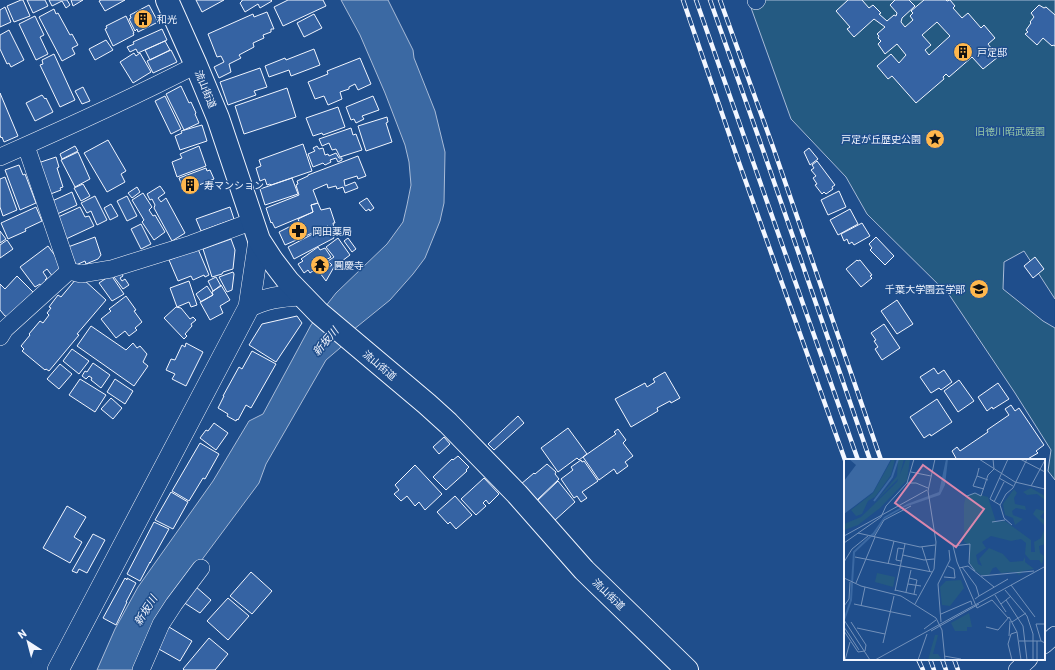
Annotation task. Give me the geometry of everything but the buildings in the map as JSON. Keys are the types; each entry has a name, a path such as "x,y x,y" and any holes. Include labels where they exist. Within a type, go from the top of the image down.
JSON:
{"main road":[{"name":"流山街道","path":"167,0 218,118 256,230 272,260 318,313 448,423 517,494 584,570 687,670"}],"street":[{"path":"0,158 80,122 196,65"},
{"path":"26,146 69,271"},
{"path":"58,670 249,307 256,230 191,244 111,269 81,274 69,271"},
{"path":"0,337 5,329 69,271"},
{"path":"249,307 257,302 274,298 301,295"},
{"path":"141,670 161,624 201,568"},
{"path":"1045,644 1055,635"},
{"path":"1017,670 1028,660"}],"green space":[{"name":"戸定が丘歴史公園","path":"751,0 1055,0 1055,299 1024,251 1004,262 1003,289 1043,321 1055,328 1055,480 1048,471 1051,450 950,296 867,214 846,177 791,119 750,5"}],"water":[{"name":"新坂川","path":"341,0 388,0 413,50 414,58 435,111 445,152 444,203 440,221 425,258 413,274 390,300 353,330 340,348 326,360 266,464 259,483 198,565 133,670 97,670 115,629 138,587 213,481 249,421 263,414 311,325 336,293 387,244 403,222 411,185 409,162 405,145 360,35"}],"railway":[{"path":"683,0 737,157 845,459"},
{"path":"696,0 858,459"},
{"path":"710,0 870,459"},
{"path":"720,0 773,147 881,459"},
{"path":"918,660 923,670"},
{"path":"930,660 934,670"},
{"path":"942,660 946,670"},
{"path":"954,660 958,670"}],"place":[{"name":"和光","path":"143,19"},
{"name":"戸定邸","path":"963,52"},
{"name":"戸定が丘歴史公園","path":"935,139"},
{"name":"寿マンション","path":"190,185"},
{"name":"岡田薬局","path":"298,231"},
{"name":"圓慶寺","path":"320,265"},
{"name":"千葉大学園芸学部","path":"979,289"}],"park label":[{"name":"旧徳川昭武庭園","path":"1010,131"}]}
